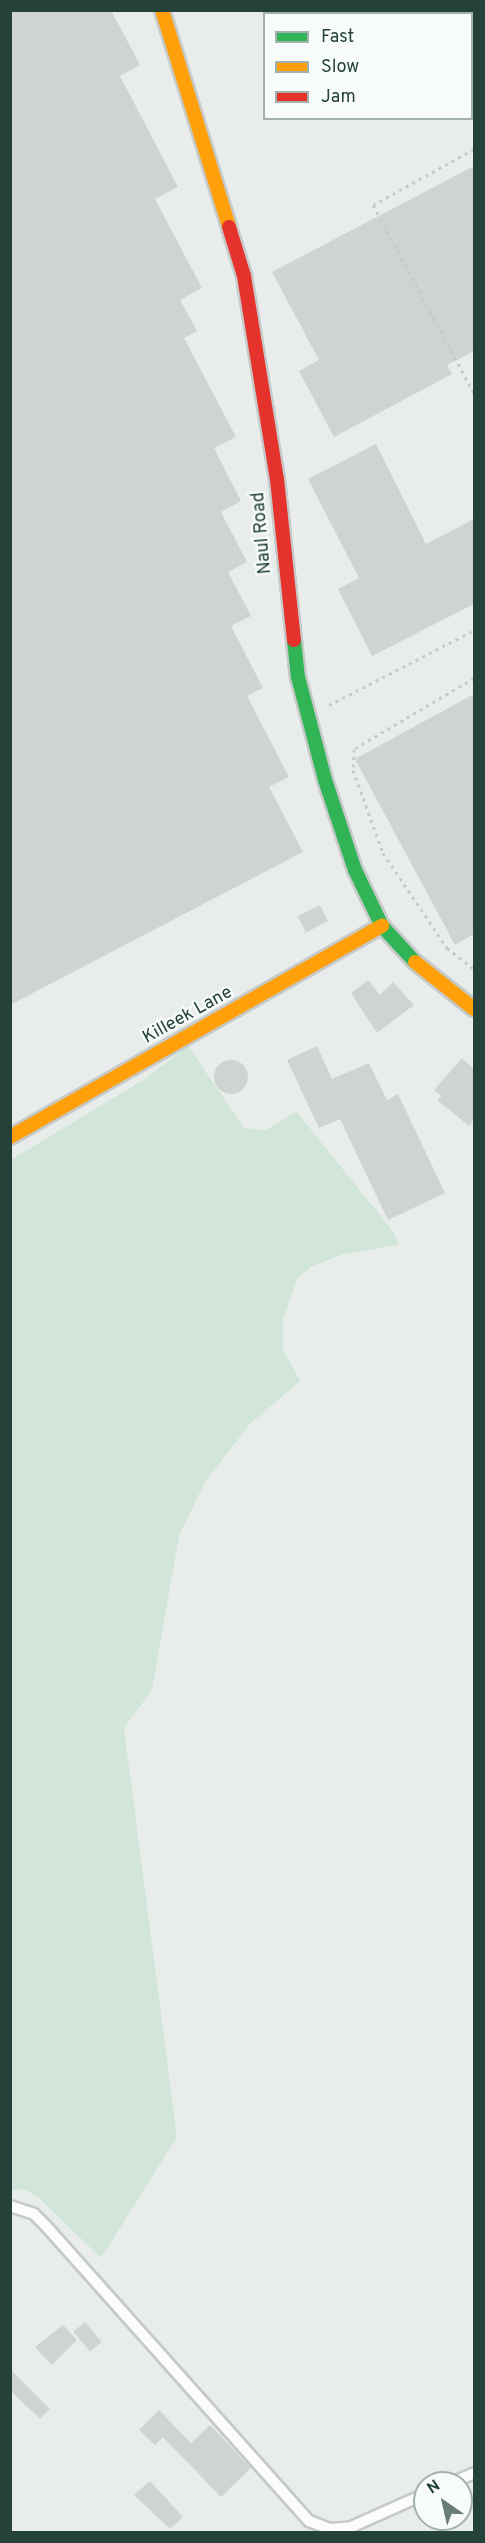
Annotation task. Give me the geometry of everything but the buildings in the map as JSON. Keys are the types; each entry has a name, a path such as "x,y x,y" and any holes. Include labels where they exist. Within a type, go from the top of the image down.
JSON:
{"main road":[{"name":"Naul Road","path":"162,10 248,297 306,717 355,870 382,926 421,969 474,1009"},
{"name":"Killeek Lane","path":"10,1137 382,926"}],"lane":[{"path":"10,2206 34,2214 46,2226 309,2521 330,2529 351,2527 413,2499"}],"path":[{"path":"474,149 373,205 474,393"},
{"path":"306,717 474,630"},
{"path":"474,678 354,749 353,770 383,853 447,948 474,969"}],"green space":[{"path":"188,1046 244,1128 267,1130 296,1111 395,1234 398,1245 344,1254 312,1266 297,1279 283,1320 283,1349 300,1381 250,1424 205,1482 179,1536 152,1690 124,1728 177,2137 101,2258 40,2199 26,2190 11,2189 11,1160 146,1078"}],"traffic: fast":[{"path":"294,640 298,677 325,780 355,870 382,926 415,962"}],"traffic: slow":[{"path":"162,10 229,227"},
{"path":"10,1137 382,926"},
{"path":"415,962 474,1009"}],"traffic: jam":[{"path":"229,227 244,276 277,479 294,640"}]}
